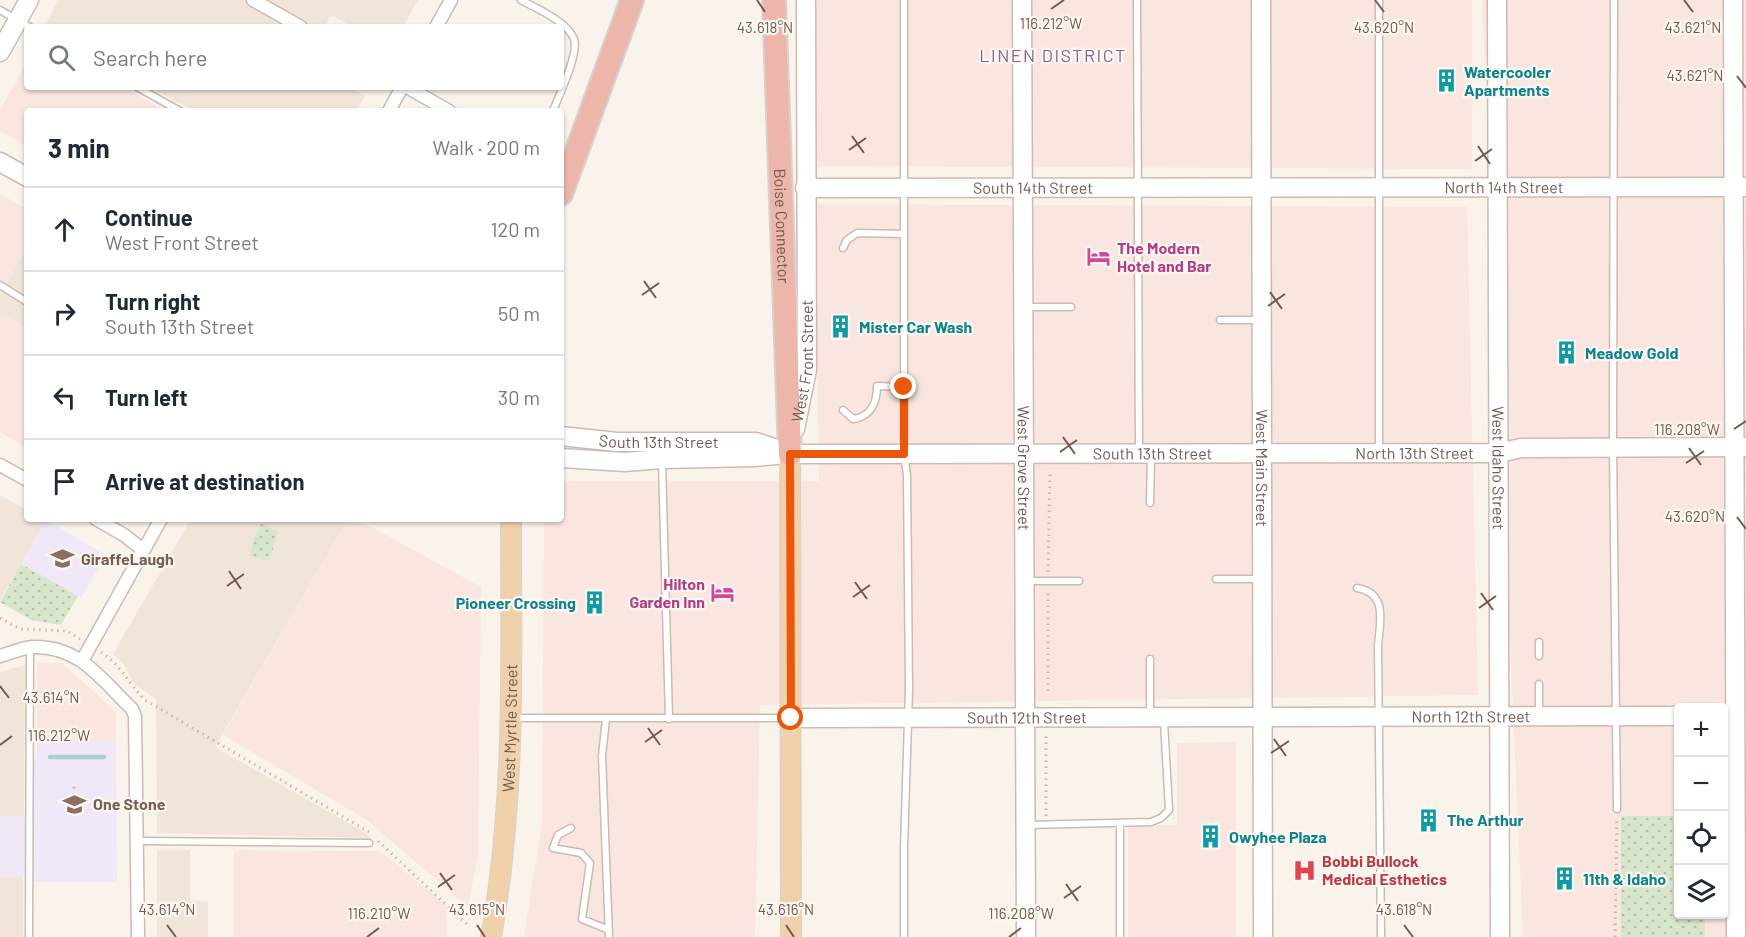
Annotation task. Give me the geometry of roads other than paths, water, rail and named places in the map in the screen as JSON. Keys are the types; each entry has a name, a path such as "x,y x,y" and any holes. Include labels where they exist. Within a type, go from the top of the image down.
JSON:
{"highway":[{"path":"564,186 632,0"},
{"name":"Boise Connector","path":"774,0 790,454"}],"main road":[{"name":"West Front Street","path":"790,454 791,937"},
{"name":"West Myrtle Street","path":"491,937 501,882 511,750 511,522"}],"street":[{"path":"0,52 24,24 29,0"},
{"path":"253,0 296,24"},
{"path":"438,24 451,0"},
{"name":"West Front Street","path":"790,454 807,370 806,0"},
{"name":"West Grove Street","path":"1022,0 1026,937"},
{"name":"West Main Street","path":"1261,0 1263,937"},
{"name":"West Idaho Street","path":"1497,0 1500,937"},
{"path":"1733,0 1740,188 1740,447 1735,716 1736,937"},
{"path":"391,108 402,90"},
{"path":"410,90 443,108"},
{"path":"0,162 24,175"},
{"name":"South 14th Street","path":"805,188 1262,189"},
{"name":"North 14th Street","path":"1262,189 1740,188"},
{"name":"South 13th Street","path":"564,436 617,442 756,442 790,454"},
{"name":"North 13th Street","path":"1263,453 1498,453 1521,448 1740,447"},
{"name":"South 13th Street","path":"564,458 625,462 790,454 1263,453"},
{"path":"0,465 24,478"},
{"path":"101,522 124,535 143,550"},
{"path":"82,661 159,522"},
{"path":"0,656 30,647 59,649 82,661 132,709 135,716 138,937"},
{"name":"North 12th Street","path":"1263,717 1674,716"},
{"name":"South 12th Street","path":"791,718 1263,717"}],"lane":[{"path":"521,0 561,24"},
{"path":"904,0 904,454 909,688 904,937"},
{"path":"1137,0 1145,453 1150,503"},
{"path":"1379,0 1379,453"},
{"path":"1614,0 1612,188 1617,809"},
{"path":"0,10 24,24"},
{"path":"564,26 574,38 575,50 564,80"},
{"path":"142,90 175,108"},
{"path":"554,108 561,90"},
{"path":"843,248 847,240 856,233 904,234"},
{"path":"0,285 24,300"},
{"path":"1024,307 1071,307"},
{"path":"1220,320 1262,320"},
{"path":"843,410 853,419 860,418 871,409 877,397 877,386 904,387"},
{"path":"662,459 669,719"},
{"path":"1216,579 1263,579"},
{"path":"1025,581 1079,580"},
{"path":"1357,588 1372,594 1381,611 1378,645 1381,937"},
{"path":"1539,642 1539,656"},
{"path":"29,937 30,647"},
{"path":"1026,825 1152,822 1161,818 1169,810 1150,659"},
{"path":"1539,684 1539,717"},
{"path":"511,718 791,718"},
{"path":"571,828 558,835 553,848 581,854 590,863 582,919 609,933 602,756 606,719"},
{"path":"1120,823 1120,937"},
{"path":"138,841 369,843"}],"waterway":[{"path":"50,757 104,757"}],"place":[{"name":"Watercooler Apartments","path":"1446,81"},
{"name":"The Modern Hotel and Bar","path":"1099,257"},
{"name":"Mister Car Wash","path":"841,327"},
{"name":"Meadow Gold","path":"1567,353"},
{"name":"GiraffeLaugh","path":"63,559"},
{"name":"Hilton Garden Inn","path":"723,593"},
{"name":"Pioneer Crossing","path":"594,603"},
{"name":"One Stone","path":"75,804"},
{"name":"The Arthur","path":"1429,820"},
{"name":"Owyhee Plaza","path":"1211,837"},
{"name":"Bobbi Bullock Medical Esthetics","path":"1304,870"},
{"name":"11th & Idaho","path":"1565,879"}],"district":[{"name":"LINEN DISTRICT","path":"1053,56"}]}
